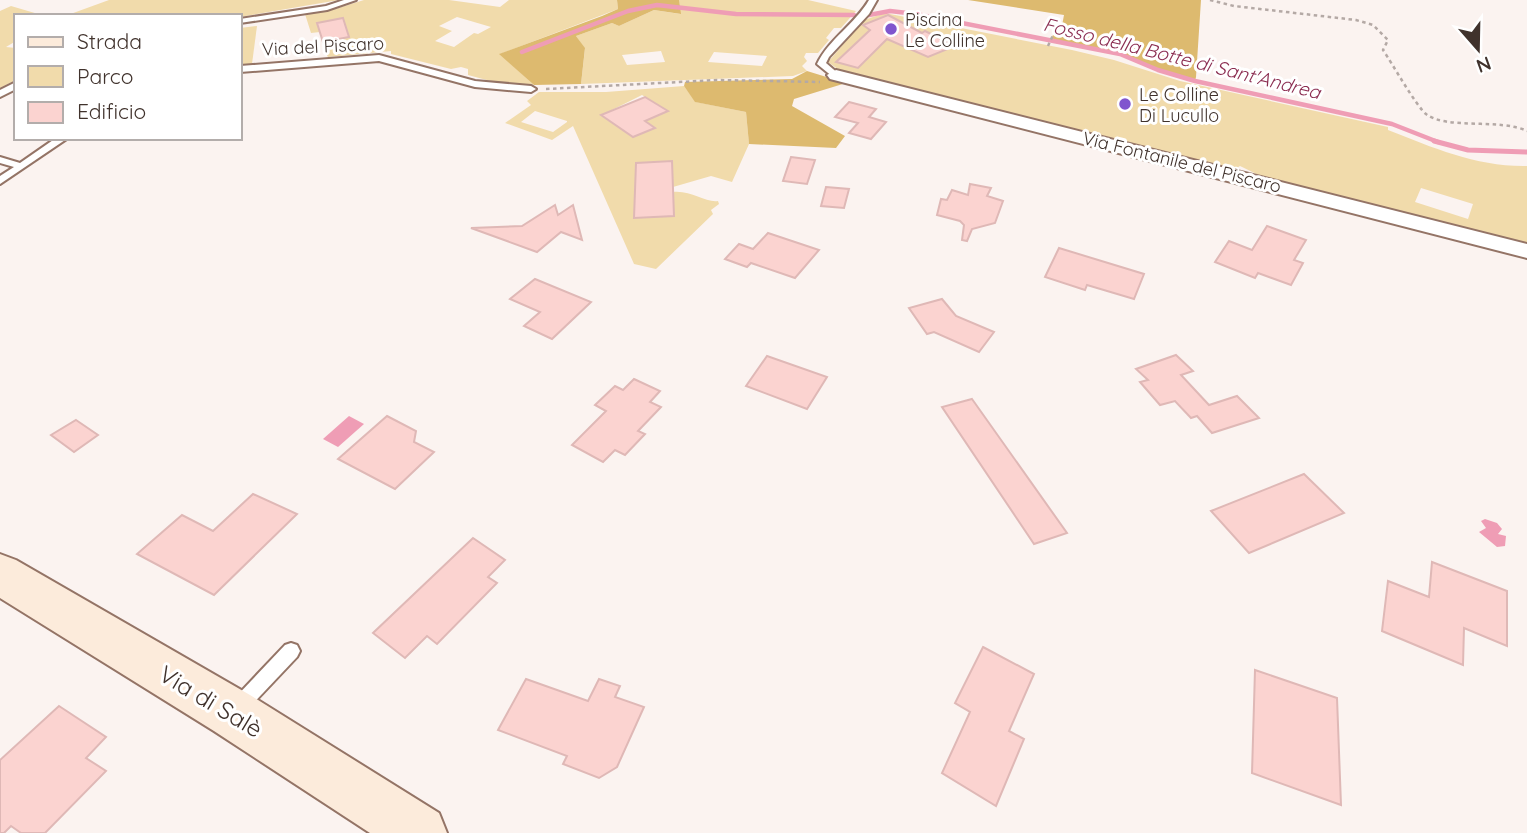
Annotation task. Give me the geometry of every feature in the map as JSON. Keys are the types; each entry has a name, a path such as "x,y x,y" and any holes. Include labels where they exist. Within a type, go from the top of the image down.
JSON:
{"main road":[{"name":"Via di Salè","path":"0,574 232,713 418,833"}],"street":[{"name":"Via Fontanile del Piscaro","path":"842,77 1527,251"}],"lane":[{"name":"Via del Piscaro","path":"242,21 327,8 352,0"},
{"path":"842,77 821,65 872,1 884,0"},
{"path":"832,31 846,33"},
{"name":"Via del Piscaro","path":"242,69 379,58 475,83 531,89"},
{"path":"0,181 60,140"},
{"path":"0,160 21,166"},
{"path":"232,713 291,651"}],"path":[{"path":"1210,0 1234,6 1356,20 1373,25 1388,40 1383,50 1426,114 1448,121 1514,125 1527,131"},
{"path":"1049,43 1053,35"},
{"path":"531,89 669,81 793,79 833,83 842,77"}],"green space":[{"path":"109,0 339,0 242,17 242,14 70,14"},
{"path":"364,0 449,0 500,7 509,0 617,0 618,9 500,54 534,85 498,83 468,75 468,69 451,69 391,54 391,51 328,57 326,54 330,41 349,37 317,24 320,32 311,33 305,14","holes":["457,17 491,27 478,34 474,33 454,47 435,41 452,31 439,26"]},
{"path":"679,0 808,0 856,11 841,28 834,28 826,38 829,40 818,53 806,53 804,57 807,61 802,66 807,71 793,76 581,84 585,49 576,36 612,23 619,26 654,10 680,14","holes":["661,51 665,62 627,65 622,55","714,52 767,56 762,66 708,62"]},
{"path":"11,6 38,14 14,14 14,42 6,47 14,48 14,81 0,88 0,11"},
{"name":"Le Colline Di Lucullo","path":"885,13 1072,50 1180,81 1388,127 1388,130 1473,160 1527,166 1527,246 1273,182 1240,166 1232,171 843,73 828,62 864,20","holes":["1421,188 1473,204 1468,219 1415,202"]},
{"path":"257,26 252,64 242,65 242,28"},
{"path":"684,86 696,102 746,112 749,144 732,182 711,176 673,187 673,192 718,201 719,204 711,210 713,214 656,269 634,264 573,126 552,140 505,123 531,105 527,101 539,92 606,92","holes":["642,95 668,111 654,117 641,109 644,121 654,128 634,137 602,115","535,111 567,121 567,122 553,132 521,122"]}],"shaded area":[{"path":"617,0 679,0 681,14 654,10 619,26 612,23 576,36 585,48 581,84 534,85 499,54 618,9"},
{"path":"968,0 1201,0 1195,81 1158,70 1133,58 1050,41 1053,35 1060,36 1064,15"},
{"path":"807,71 846,83 794,99 792,106 845,136 836,148 749,144 746,112 695,102 684,86 685,82 792,79"},
{"path":"349,416 364,424 338,447 323,439"},
{"path":"1485,519 1497,523 1502,529 1498,534 1506,536 1505,546 1497,547 1479,532 1486,528 1481,521"}],"building":[{"path":"888,15 955,46 928,57 887,39 858,68 836,62 870,30 863,25"},
{"path":"343,18 349,37 323,42 317,23"},
{"path":"645,97 668,111 645,121 655,128 633,137 601,115"},
{"path":"849,102 876,109 869,117 886,122 871,139 849,133 858,123 835,117"},
{"path":"791,157 815,160 807,184 783,181"},
{"path":"672,161 674,216 634,218 636,163"},
{"path":"970,184 991,188 987,196 1003,201 995,223 972,229 967,241 962,240 964,225 960,221 937,215 941,199 947,200 952,190 968,195"},
{"path":"826,187 849,189 844,208 821,206"},
{"path":"555,205 558,215 573,205 582,240 561,232 537,252 471,228 522,226"},
{"path":"1267,226 1306,240 1294,260 1303,263 1291,285 1258,273 1255,278 1215,262 1229,241 1252,250"},
{"path":"768,233 819,250 795,278 751,263 747,267 725,259 739,244 753,249"},
{"path":"1059,248 1144,274 1134,299 1087,285 1085,290 1045,277"},
{"path":"535,279 591,302 552,339 524,326 540,312 510,299"},
{"path":"942,299 956,316 994,332 979,352 934,332 927,334 909,308"},
{"path":"1176,355 1193,371 1181,375 1209,405 1237,396 1259,418 1212,433 1197,416 1191,418 1175,401 1160,405 1140,382 1148,380 1136,369"},
{"path":"767,356 827,377 807,409 746,386"},
{"path":"634,379 660,391 650,402 661,407 638,431 645,434 625,455 615,450 603,462 572,445 606,411 595,405 615,386 623,390"},
{"path":"972,399 1067,533 1034,544 942,407"},
{"path":"387,416 416,431 414,442 434,452 395,489 338,459"},
{"path":"76,420 98,435 74,452 51,435"},
{"path":"1304,474 1344,513 1249,553 1211,511"},
{"path":"253,494 297,514 214,595 137,554 182,515 213,531"},
{"path":"473,538 505,560 488,577 497,583 437,644 427,636 405,658 373,633"},
{"path":"1432,562 1507,591 1507,646 1464,628 1463,665 1382,631 1388,581 1429,597"},
{"path":"983,647 1034,674 1009,731 1024,739 996,806 942,773 970,712 955,703"},
{"path":"1255,670 1337,698 1341,805 1252,773"},
{"path":"526,679 588,701 599,679 620,686 615,697 644,707 617,767 599,778 563,764 567,756 498,730"},
{"path":"59,706 106,737 86,758 106,771 45,833 21,833 11,826 4,833 0,833 0,760"}],"waterway":[{"name":"Fosso della Botte di Sant'Andrea","path":"522,52 628,11 657,5 736,14 854,15"},
{"name":"Fosso della Botte di Sant'Andrea","path":"869,15 890,11 916,14 1120,54 1158,70 1195,81 1392,124 1438,142"},
{"name":"Fosso della Botte di Sant'Andrea","path":"1434,141 1468,150 1527,152"}],"place":[{"name":"Piscina Le Colline","path":"891,29"},
{"name":"Le Colline Di Lucullo","path":"1125,104"}]}
